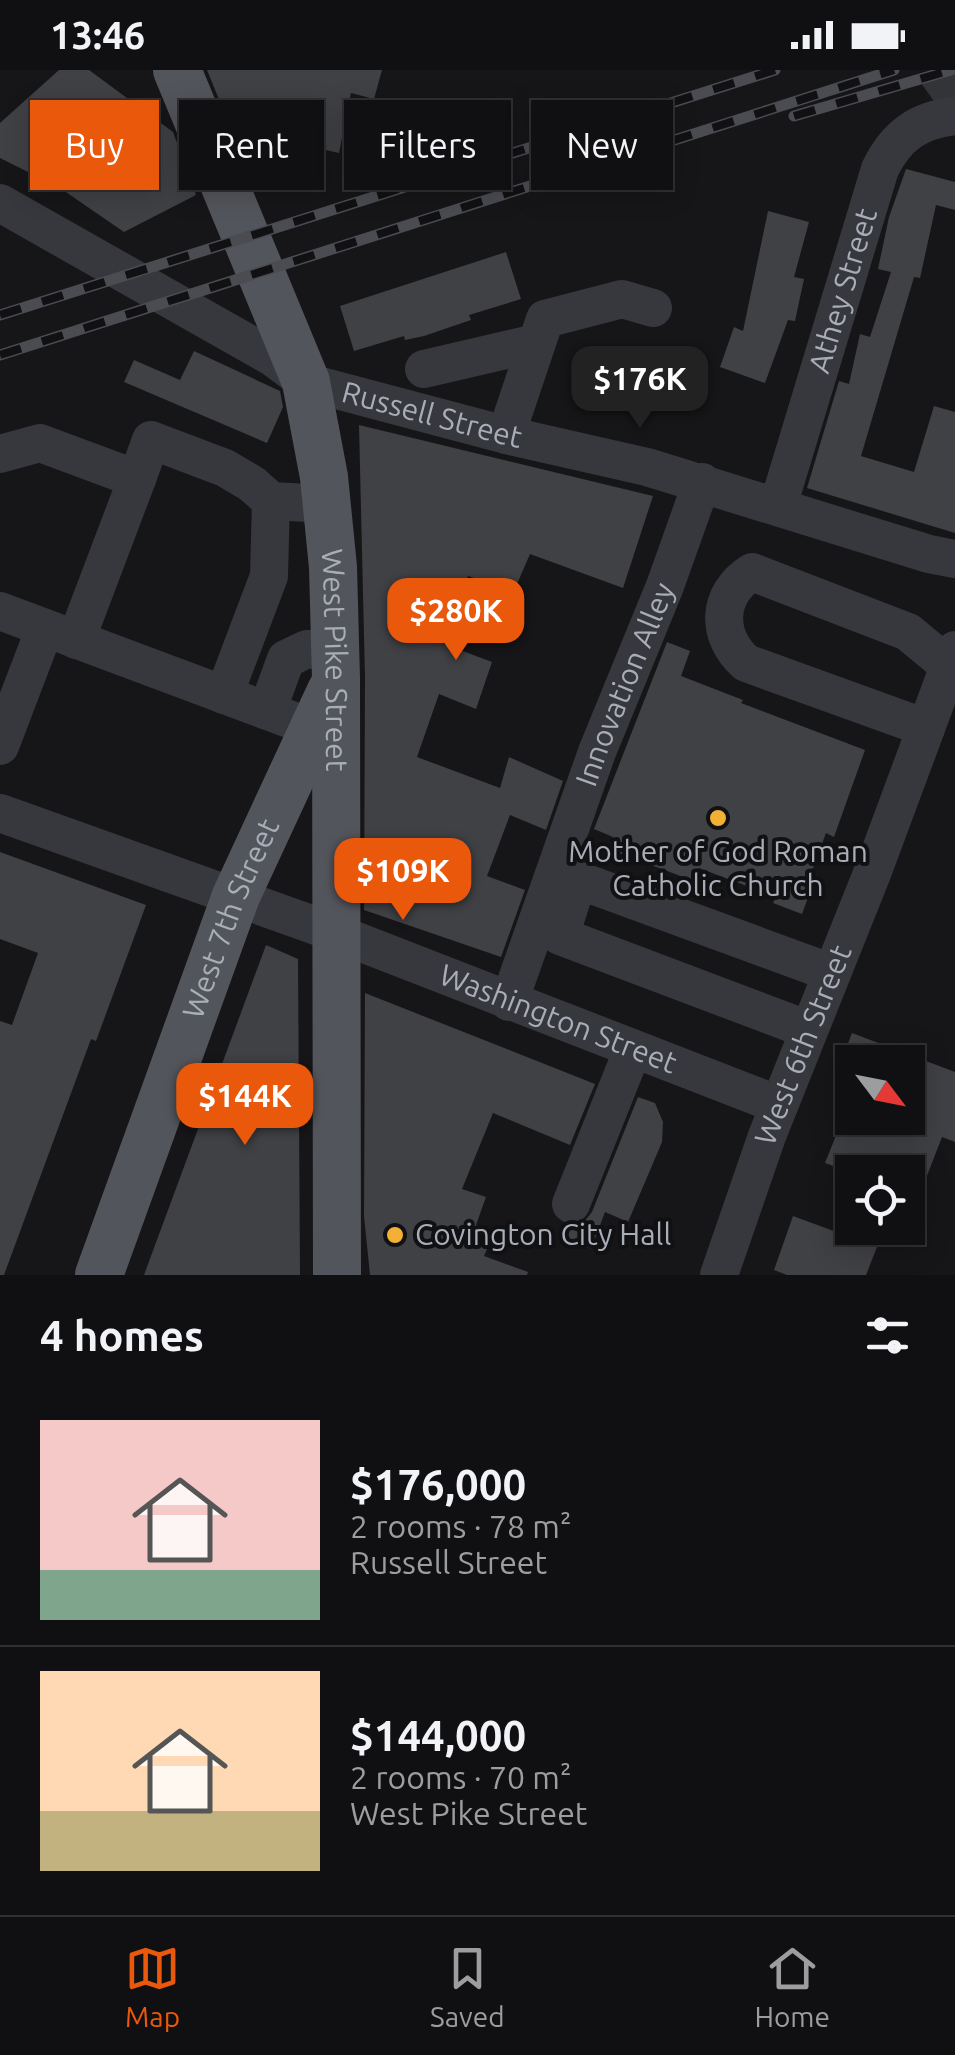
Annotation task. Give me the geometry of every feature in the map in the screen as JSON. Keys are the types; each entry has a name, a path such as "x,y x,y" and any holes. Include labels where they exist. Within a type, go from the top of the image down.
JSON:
{"main road":[{"name":"West Pike Street","path":"177,70 306,382 327,504 336,665 337,1275"},
{"name":"West 7th Street","path":"99,1275 236,896 313,728 336,665"}],"street":[{"name":"Athey Street","path":"778,506 880,169 890,149 909,129 955,116"},
{"name":"Russell Street","path":"0,203 272,357 306,382 506,435 647,466 930,554 955,558"},
{"path":"424,369 541,331 622,299 653,308"},
{"path":"506,435 541,331"},
{"path":"0,746 61,634 137,479 151,440 225,468 272,501 327,504"},
{"path":"0,454 40,443 137,479"},
{"name":"Innovation Alley","path":"509,1002 597,752 665,586 702,482"},
{"path":"224,695 270,567 272,501"},
{"path":"270,567 333,567"},
{"path":"926,728 746,663 732,650 725,630 724,603 736,582 752,572 908,632 952,658"},
{"path":"0,611 313,728"},
{"path":"267,711 286,660 307,649 336,665"},
{"name":"West 6th Street","path":"718,1275 779,1105 952,658"},
{"name":"Washington Street","path":"0,812 336,933 779,1105"},
{"path":"809,1030 560,936 578,880 832,974"},
{"path":"571,1204 633,1050"}],"building":[{"path":"59,70 89,70 130,100 30,100 30,173 0,158 0,123"},
{"path":"207,70 382,70 374,99 351,93 350,100 344,100 339,153 324,150 324,100 219,100"},
{"path":"159,122 173,132 179,148 179,190 194,190 196,195 124,232 63,190 159,190"},
{"path":"906,169 955,182 955,210 936,205 920,278 914,277 861,456 914,472 934,406 955,412 955,533 807,488 839,381 849,384 860,334 870,337 891,272 878,269 889,217"},
{"path":"768,211 809,222 794,277 804,279 795,321 788,320 765,383 720,367 734,327 743,331"},
{"path":"506,252 521,299 469,315 471,320 424,336 405,340 404,336 354,351 340,306"},
{"path":"194,351 280,391 283,407 267,443 124,382 134,360 180,380"},
{"path":"359,425 653,496 623,588 530,554 514,591 468,576 444,644 492,662 476,709 439,694 417,757 500,788 509,757 563,781 546,830 510,815 487,876 525,890 501,957 364,910 365,677"},
{"name":"Mother of God Roman Catholic Church","path":"667,642 690,651 681,676 865,750 834,837 826,833 808,882 813,884 802,914 773,903 776,897 699,868 694,881 608,849 613,837 594,829"},
{"path":"0,852 146,905 96,1041 91,1039 4,1275 0,1275 0,1021 12,1025 38,953 0,939"},
{"path":"266,945 298,959 300,1275 144,1275"},
{"path":"365,993 595,1084 570,1145 493,1113 462,1189 486,1197 476,1225 494,1232 484,1256 528,1272 527,1275 370,1275 364,1216"},
{"path":"852,1033 884,1045 847,1045"},
{"path":"925,1061 955,1072 955,1142 942,1137 925,1181 925,1155 835,1155 835,1166 825,1163 836,1135 925,1135"},
{"path":"638,1097 655,1103 663,1122 662,1142 628,1222 605,1212 591,1249 560,1236 564,1225 584,1222 592,1212"},
{"path":"793,1216 835,1232 835,1245 877,1247 866,1275 787,1275 774,1270"}],"tunnel":[{"path":"935,70 955,98"}],"railway":[{"path":"0,315 775,70"},
{"path":"0,355 894,70"},
{"path":"794,116 951,70"}],"place":[{"name":"Mother of God Roman Catholic Church","path":"718,818"},
{"name":"Covington City Hall","path":"395,1235"}]}
